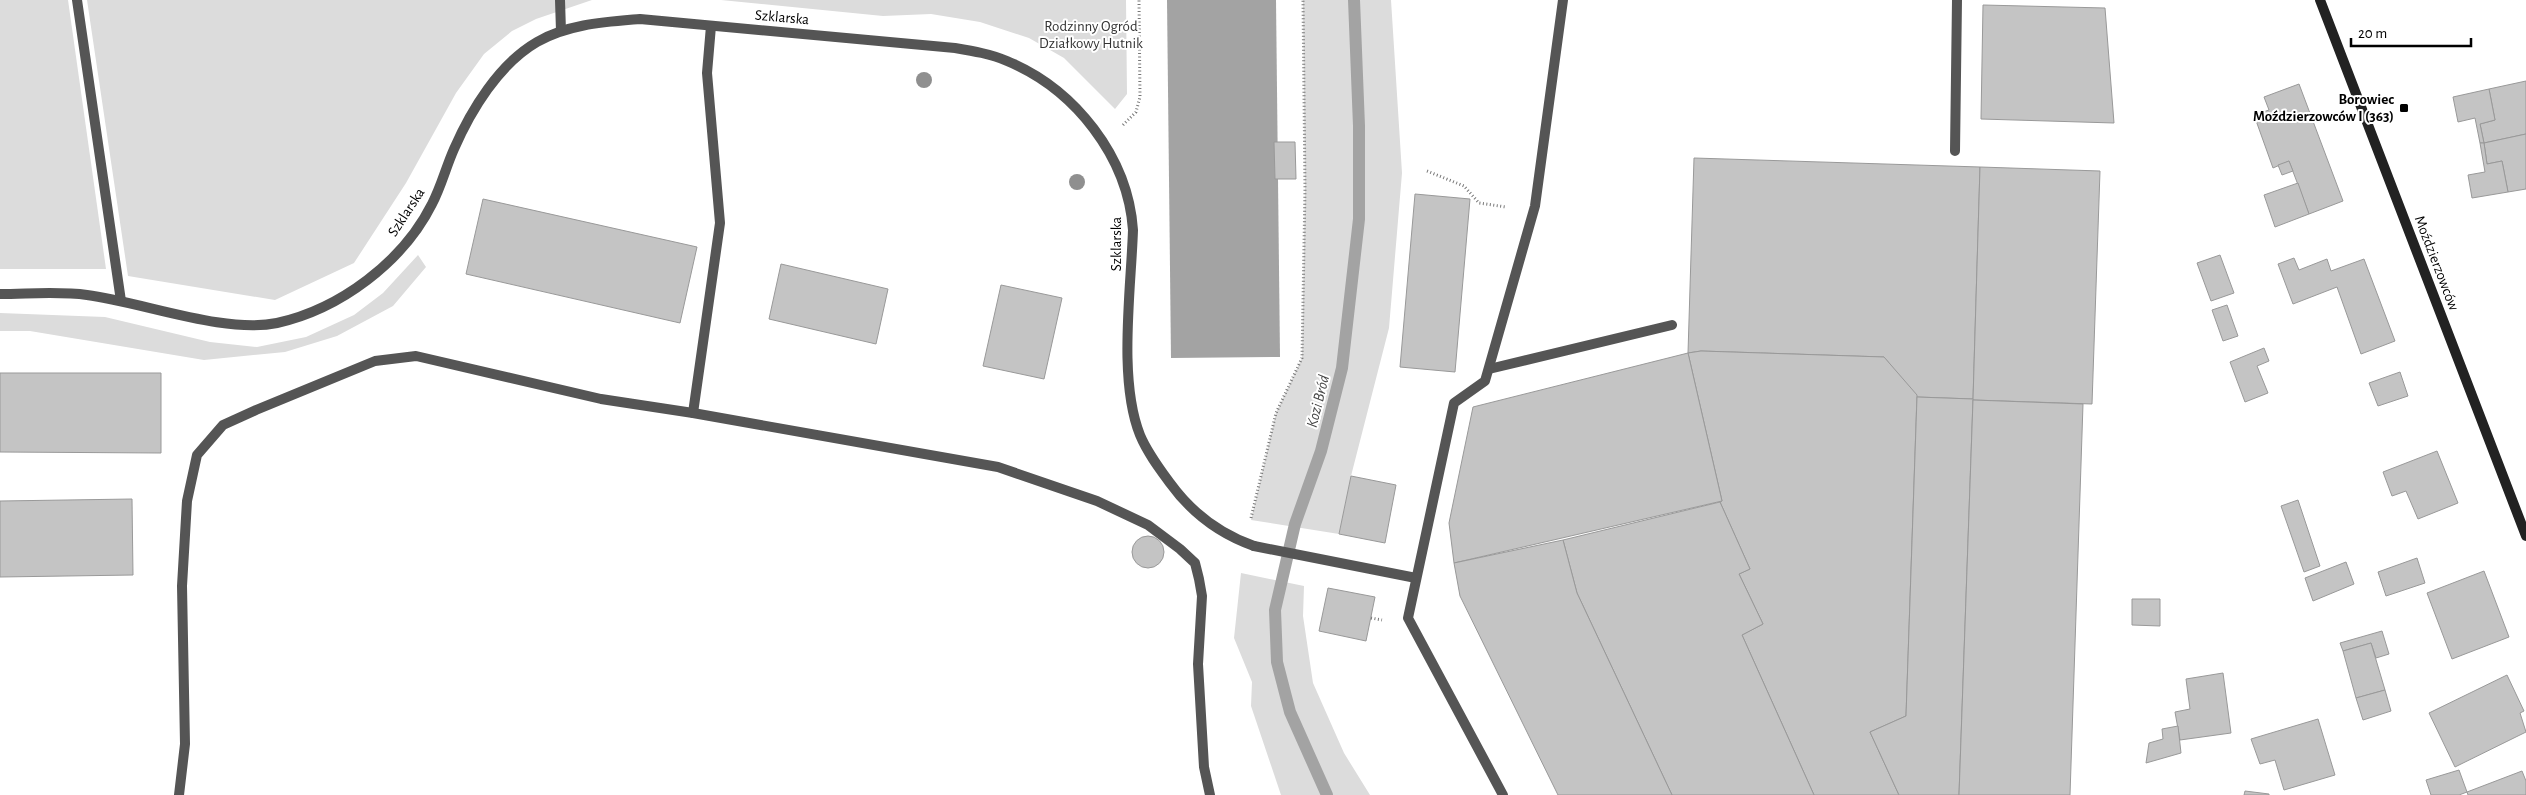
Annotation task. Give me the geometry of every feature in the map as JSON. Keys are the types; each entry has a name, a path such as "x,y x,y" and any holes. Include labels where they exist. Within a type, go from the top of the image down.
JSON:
{"street":[{"path":"77,0 121,301"},
{"path":"560,0 561,31"},
{"path":"1503,795 1408,618 1454,403 1486,382 1535,206 1563,0"},
{"path":"1955,151 1957,0"},
{"name":"Moździerzowców","path":"2320,0 2526,536"},
{"name":"Szklarska","path":"0,294 85,295 228,324 276,323 324,308 357,288 402,247 432,205 455,147 488,87 536,42 561,31 599,22 640,19 956,48 983,53 1007,61 1029,72 1054,89 1075,108 1100,138 1116,164 1132,208 1133,230 1128,376 1132,406 1140,435 1157,465 1181,498 1211,524 1240,541 1254,546 1416,578"},
{"path":"693,412 720,223 707,73 711,26"},
{"path":"1489,370 1672,325"},
{"path":"179,795 185,744 182,586 187,501 197,455 223,425 375,361 416,356 601,399 693,412 998,467 1098,501 1148,525 1195,563 1199,579 1202,596 1198,664 1204,767 1210,795"}],"path":[{"path":"1100,138 1124,124 1136,112 1140,97 1139,0"},
{"path":"1240,541 1251,520 1276,413 1302,358 1305,189 1303,0"}],"green space":[{"path":"0,0 68,0 106,269 0,269"},
{"path":"87,0 592,0 536,19 512,31 484,54 456,93 406,183 354,263 275,300 128,276"},
{"name":"Rodzinny Ogród Działkowy Hutnik","path":"721,0 1126,0 1127,94 1115,109 1064,58 1029,38 980,22 931,14 883,16"},
{"path":"1303,0 1391,0 1402,173 1389,328 1351,476 1339,534 1251,520 1276,413 1302,358 1305,189"},
{"path":"418,255 426,267 393,306 337,336 285,352 204,360 30,331 0,331 0,313 105,317 210,342 257,347 306,337 354,315 383,293"},
{"path":"1241,573 1304,586 1303,616 1313,683 1344,753 1370,795 1281,795 1251,706 1252,682 1234,638"}],"shaded area":[{"path":"1167,0 1276,0 1280,357 1171,358"}],"building":[{"path":"1983,5 2105,8 2114,123 1981,119"},
{"path":"2526,81 2526,134 2484,143 2480,124 2495,120 2489,89"},
{"path":"2299,84 2343,201 2309,214 2289,161 2273,168 2254,115 2269,110 2264,97"},
{"path":"2489,89 2495,120 2480,124 2484,143 2480,143 2475,118 2458,122 2453,97"},
{"path":"2526,134 2526,189 2508,192 2502,161 2487,164 2484,143"},
{"path":"1274,142 1295,142 1296,179 1275,179"},
{"path":"2480,143 2484,143 2487,164 2502,161 2508,192 2472,198 2468,175 2485,172"},
{"path":"1694,158 1980,167 1973,399 1917,397 1884,357 1701,351 1688,353"},
{"path":"2289,161 2293,171 2282,175 2278,165"},
{"path":"1980,167 2100,171 2092,404 1973,400"},
{"path":"2298,183 2309,214 2275,227 2264,195"},
{"path":"1415,194 1470,199 1455,372 1400,367"},
{"path":"483,199 697,247 680,323 466,274"},
{"path":"2220,255 2234,293 2211,301 2197,263"},
{"path":"2294,258 2299,270 2327,259 2331,271 2364,259 2395,341 2361,354 2337,287 2293,304 2278,264"},
{"path":"781,264 888,289 876,344 769,319"},
{"path":"1001,285 1062,298 1044,379 983,366"},
{"path":"2227,305 2238,336 2223,341 2212,310"},
{"path":"2264,348 2269,361 2257,366 2268,393 2245,402 2230,362"},
{"path":"1701,351 1884,357 1917,395 1906,716 1870,732 1899,795 1814,795 1742,635 1763,624 1739,574 1750,569 1720,502 1722,501 1688,353"},
{"path":"1688,353 1722,501 1454,563 1449,523 1473,407"},
{"path":"2400,372 2408,396 2378,406 2369,383"},
{"path":"0,373 161,373 161,453 0,452"},
{"path":"1917,397 1973,399 1959,795 1899,795 1870,732 1906,716"},
{"path":"1973,400 2083,404 2070,795 1959,795"},
{"path":"2437,451 2458,503 2418,519 2406,491 2392,496 2383,472"},
{"path":"1351,476 1396,485 1385,543 1339,534"},
{"path":"132,499 133,575 0,577 0,501"},
{"path":"2298,500 2320,566 2304,572 2281,506"},
{"path":"1720,502 1750,569 1739,574 1763,624 1742,635 1814,795 1672,795 1577,593 1563,540"},
{"path":"1148,536 1159,541 1164,552 1159,563 1148,568 1137,563 1132,552 1137,541"},
{"path":"1563,540 1577,593 1672,795 1558,795 1460,596 1454,563"},
{"path":"2417,558 2425,583 2386,596 2378,572"},
{"path":"2346,562 2354,584 2313,601 2305,578"},
{"path":"2484,571 2509,637 2452,659 2427,593"},
{"path":"1328,588 1375,597 1366,641 1319,631"},
{"path":"2132,599 2160,599 2160,626 2132,625"},
{"path":"2382,631 2389,654 2376,658 2371,643 2343,651 2340,643"},
{"path":"2371,643 2385,690 2356,698 2343,651"},
{"path":"2223,673 2231,733 2180,740 2175,712 2190,709 2186,679"},
{"path":"2507,675 2524,711 2520,713 2526,732 2455,767 2429,713"},
{"path":"2385,690 2391,711 2363,720 2356,698"},
{"path":"2318,719 2335,775 2284,790 2275,760 2260,764 2251,739"},
{"path":"2178,726 2181,753 2146,763 2149,743 2163,739 2162,729"},
{"path":"2459,770 2467,792 2459,795 2431,795 2426,780"},
{"path":"2522,771 2526,781 2526,795 2468,795 2467,792"},
{"path":"2245,791 2269,794 2269,795 2244,795"}],"waterway":[{"name":"Kozi Bród","path":"1327,795 1290,712 1277,662 1275,610 1295,524 1321,451 1342,368 1359,219 1359,126 1354,0"}],"place":[{"name":"Borowiec Moździerzowców I (363)","path":"2404,108"}]}
